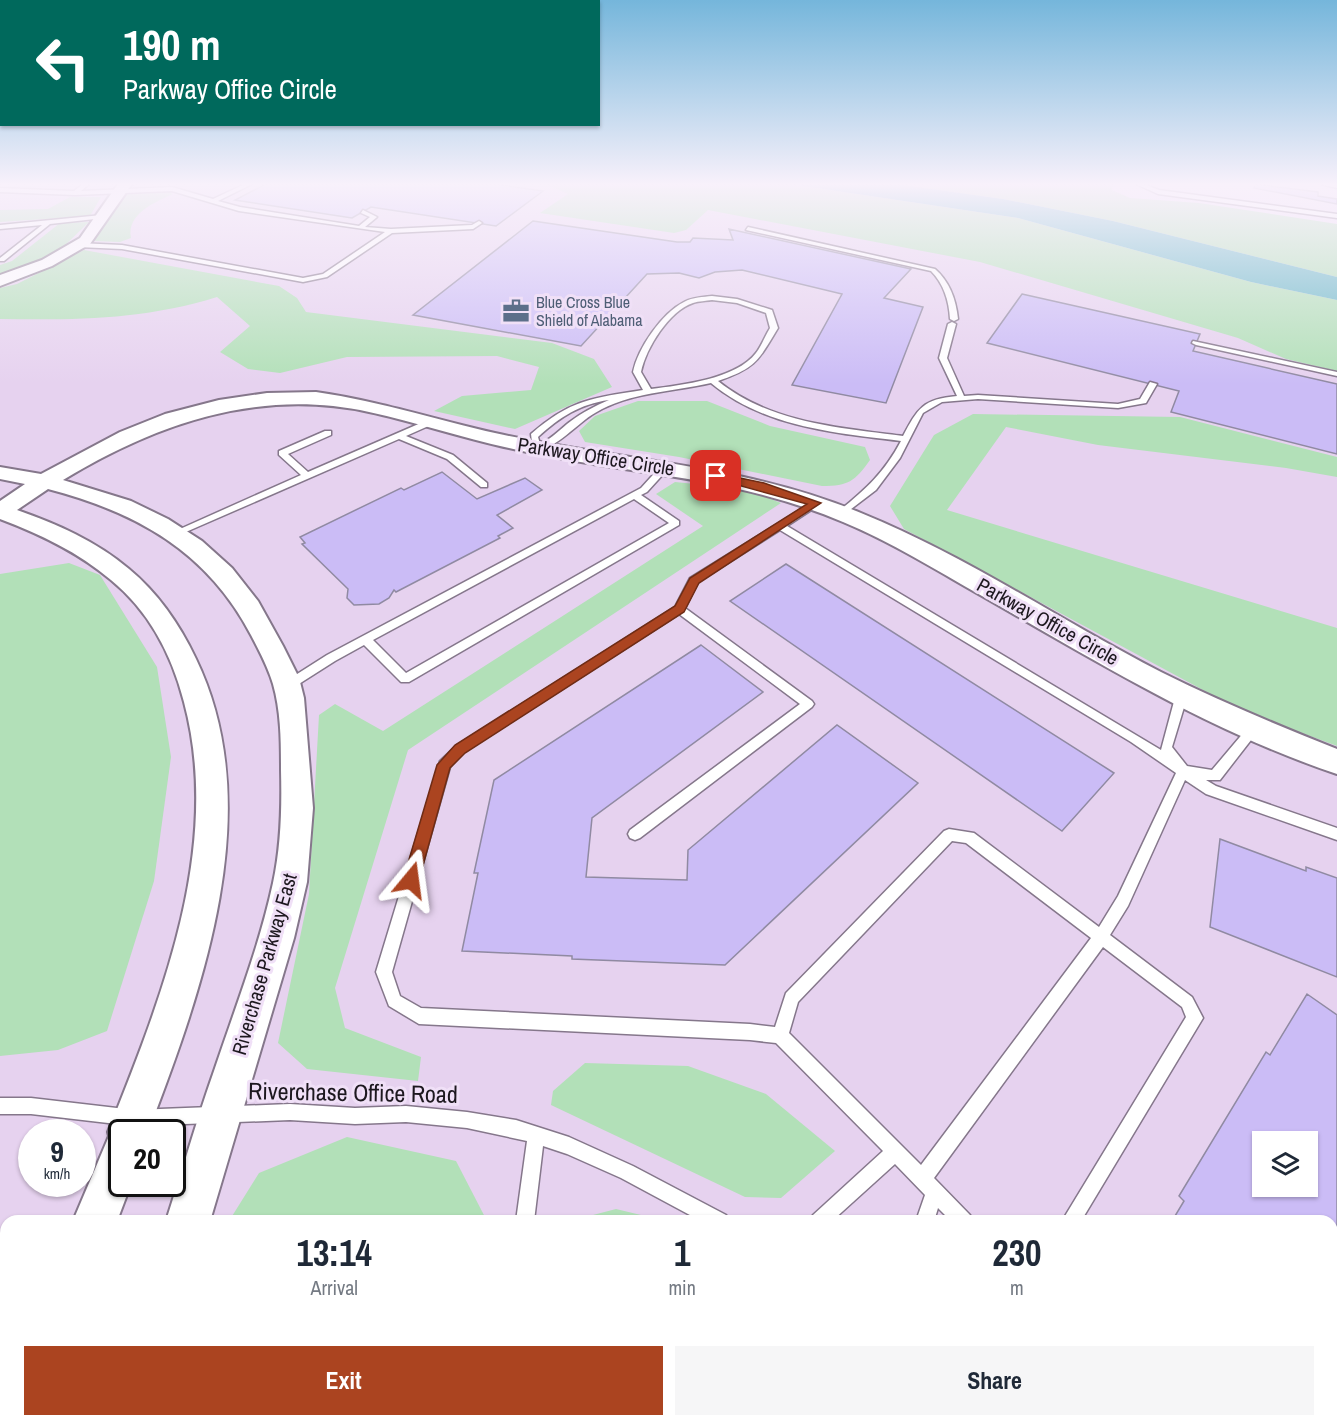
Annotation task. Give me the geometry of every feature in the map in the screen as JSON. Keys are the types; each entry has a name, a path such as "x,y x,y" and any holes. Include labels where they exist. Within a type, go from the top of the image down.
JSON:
{"street":[{"path":"0,281 47,263 68,251"},
{"name":"Parkway Office Circle","path":"0,511 85,456 151,426 199,411 246,401 297,398 335,400 536,447 760,486 816,503 886,532 1182,694 1254,728 1337,762"},
{"name":"Riverchase Parkway East","path":"0,473 45,481 110,500 176,533 217,565 250,605 287,686 294,721 298,806 295,852 286,900 257,1004 220,1114 190,1215"},
{"path":"0,511 72,541 104,561 137,589 161,618 184,656 198,691 207,731 212,833 194,939 161,1048 134,1119"},
{"path":"97,1215 108,1187"}],"lane":[{"path":"2,260 14,251"},
{"path":"141,251 303,280 325,276 362,251"},
{"path":"845,251 933,270 940,276 947,291 953,321 943,358 962,397"},
{"path":"623,396 592,410 554,441 536,447 534,436 566,409 592,400 648,392 712,380 733,372 757,357 774,328 769,312 754,303 732,299 700,299 681,305 640,354 636,372 648,392"},
{"path":"1196,343 1337,374"},
{"path":"712,380 724,392 747,406 770,414 816,425 906,439"},
{"path":"842,513 873,488 896,458 920,412 940,400 962,397 1118,406 1143,401 1154,384"},
{"path":"176,533 430,422"},
{"path":"307,476 282,453 328,433"},
{"path":"399,436 450,457 484,485"},
{"path":"287,686 365,639 644,490 664,468"},
{"path":"365,639 405,679 676,523 635,495"},
{"path":"816,503 694,580 679,609 460,749 444,765 384,972 394,1001 418,1016 750,1032 780,1036 958,1215"},
{"path":"780,526 1125,733 1210,790 1337,834"},
{"path":"635,834 808,704 679,609"},
{"path":"1182,694 1166,748 1183,771 1215,776 1254,728"},
{"path":"926,1215 928,1186 1101,937 1123,901 1183,771"},
{"path":"780,1036 791,998 949,835 969,837 1187,1002 1195,1018 1075,1215"},
{"name":"Riverchase Office Road","path":"0,1106 31,1106 108,1128"},
{"name":"Riverchase Office Road","path":"186,1121 220,1114 406,1114 467,1120 569,1146 627,1172 709,1215"},
{"path":"526,1215 536,1136"},
{"path":"826,1215 895,1152"}],"shaded area":[{"path":"0,251 987,251 1337,325 1337,1215 0,1215"}],"green space":[{"path":"25,251 60,251 0,276 0,265 12,261"},
{"path":"87,251 279,286 297,298 306,312 552,343 594,359 612,387 515,429 434,411 462,396 531,390 539,367 497,356 347,357 280,373 248,369 220,352 250,326 217,297 163,310 109,317 0,319 0,288 17,284"},
{"path":"920,251 1136,251 1251,282 1337,300 1337,371 1286,359 1238,338 980,262"},
{"path":"1231,251 1337,251 1337,277"},
{"path":"638,401 707,401 770,426 865,447 870,460 850,481 839,485 822,486 679,457 585,442 579,431 595,416"},
{"path":"973,414 1180,417 1337,457 1337,477 1286,468 1098,445 1006,427 947,510 1337,628 1337,746 1242,711 904,529 890,506 934,435"},
{"path":"675,482 745,489 781,503 408,750 335,988 345,1028 421,1057 418,1081 307,1069 278,1043 309,894 319,715 335,704 383,731 703,526 656,494"},
{"path":"69,563 100,575 157,667 171,757 154,881 107,1031 58,1050 0,1056 0,574"},
{"path":"585,1063 688,1066 766,1094 835,1151 781,1198 745,1197 551,1105 553,1091"},
{"path":"347,1137 456,1161 484,1215 233,1215 259,1173"},
{"path":"616,1209 641,1215 593,1215"}],"water":[{"path":"1136,251 1231,251 1337,277 1337,300 1251,282"}],"building":[{"name":"Blue Cross Blue Shield of Alabama","path":"495,251 827,251 911,269 884,298 923,307 886,403 792,385 842,294 742,270 715,272 699,278 679,273 647,274 581,346 413,315"},
{"path":"1022,294 1200,334 1193,351 1337,384 1337,454 1171,412 1179,391 987,343"},
{"path":"442,472 477,499 525,478 542,490 497,515 513,528 498,536 500,538 396,592 394,590 389,598 379,604 354,605 347,598 348,589 302,544 305,543 300,537 401,488 404,490"},
{"path":"786,564 1114,773 1062,831 730,601"},
{"path":"701,645 763,692 592,818 586,877 687,880 688,850 837,725 918,783 725,965 572,959 572,956 462,951 478,873 474,873 494,780"},
{"path":"1220,839 1306,871 1306,867 1337,878 1337,977 1210,927"},
{"path":"1307,994 1337,1015 1337,1215 1176,1215 1184,1201 1179,1196 1266,1052 1270,1055"}],"place":[{"name":"Blue Cross Blue Shield of Alabama","path":"516,311"}],"route":[{"path":"411,880 444,765 460,749 679,609 694,580 816,503 760,486 716,476"}]}
